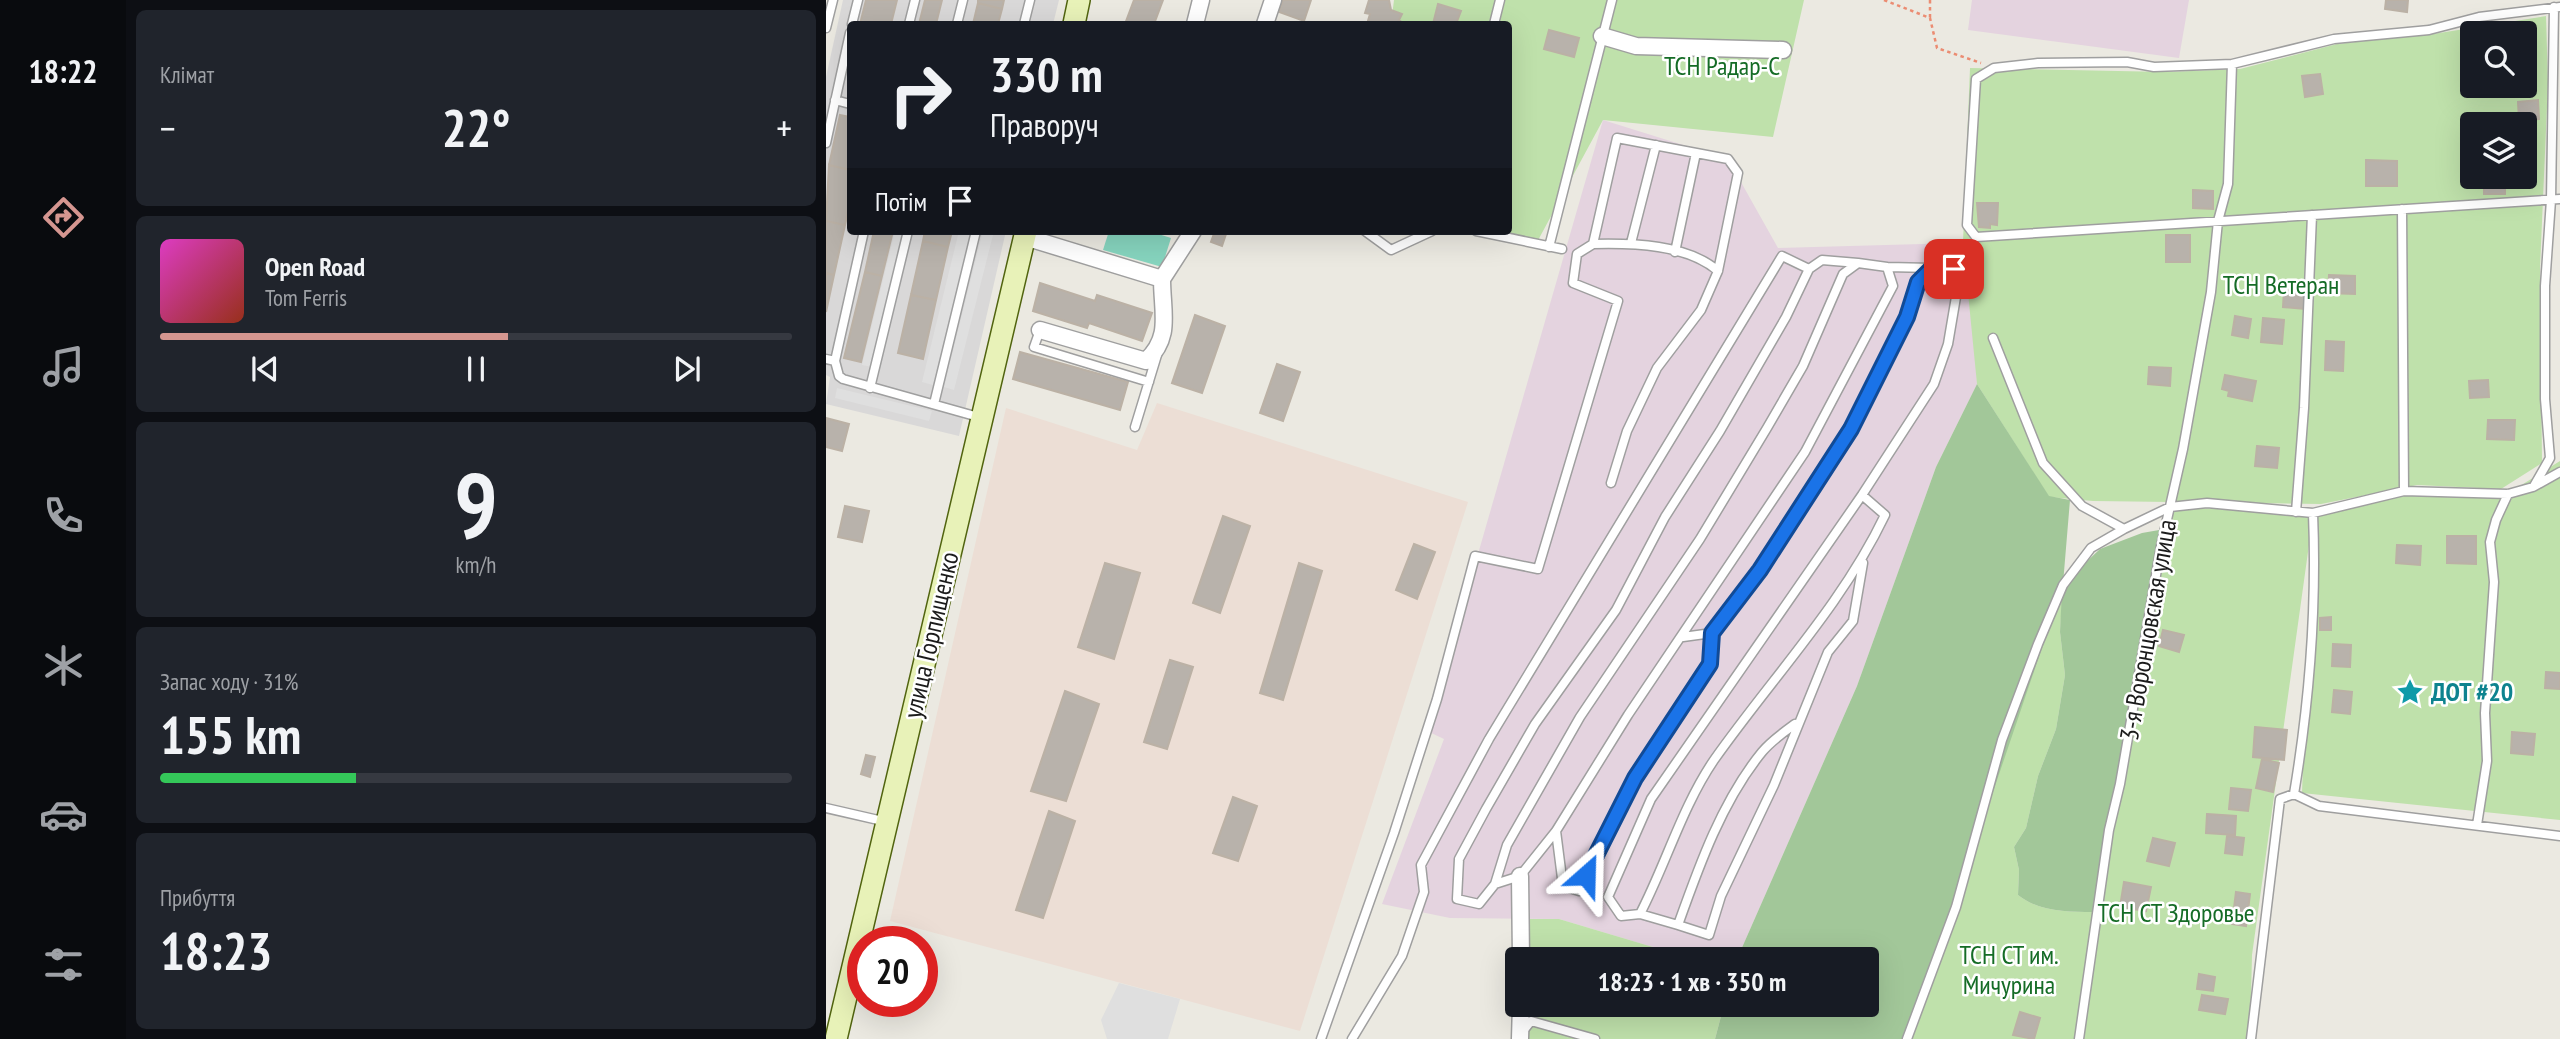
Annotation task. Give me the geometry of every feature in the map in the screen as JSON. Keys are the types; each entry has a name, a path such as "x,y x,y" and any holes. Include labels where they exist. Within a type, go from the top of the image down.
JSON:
{"main road":[{"path":"1075,21 1079,0"},
{"name":"улица Горпищенко","path":"836,1039 1025,235"}],"street":[{"path":"1196,21 1201,0"},
{"path":"1266,21 1273,0"},
{"path":"1602,36 1636,46 1783,50"},
{"path":"1028,235 1161,279"},
{"path":"1040,330 1146,361 1159,349 1164,332 1161,279 1190,235"},
{"path":"1520,876 1521,947"},
{"path":"1521,1017 1521,1036"}],"lane":[{"path":"826,28 833,0"},
{"path":"853,21 858,0"},
{"path":"910,21 915,0"},
{"path":"958,21 963,0"},
{"path":"1025,21 1030,0"},
{"path":"1495,21 1500,0"},
{"path":"1549,247 1612,0"},
{"path":"2533,487 2550,458 2545,398 2544,286 2556,200 2557,7 2479,17 2429,30 2334,39 2232,64 2154,67 2127,62 2038,63 1994,68 1976,79 1967,225 1976,237 2556,200"},
{"path":"826,143 847,46"},
{"name":"3-я Воронцовская улица","path":"2079,1039 2105,851 2120,784 2211,292 2218,221 2228,184 2232,64"},
{"path":"835,100 847,103"},
{"path":"1593,244 1617,138 1728,159 1738,173 1718,271 1701,310 1657,368 1627,431 1611,483"},
{"path":"1631,243 1656,145"},
{"path":"1675,252 1696,153"},
{"path":"2402,209 2404,491"},
{"path":"2296,512 2304,408 2312,215"},
{"path":"863,235 831,360 839,376 870,388 982,418"},
{"path":"870,388 907,235"},
{"path":"934,404 975,235"},
{"path":"1370,235 1391,250 1423,235"},
{"path":"1494,235 1562,249"},
{"path":"1321,1039 1395,833 1437,699 1475,556 1538,569 1618,301 1573,283 1577,254 1593,244 1631,243 1708,262 1718,271"},
{"path":"1708,262 1723,245"},
{"path":"1352,1039 1402,956 1424,892 1421,865 1489,739 1782,256 1810,270"},
{"path":"1858,263 1843,274 1803,366 1768,428 1692,550 1580,717 1507,845 1495,884 1479,904 1457,899 1459,859 1535,724 1616,610 1665,517 1786,317 1810,270 1822,260 1858,263 1887,267 1954,269 1957,291 1948,344 1934,384 1863,495 1651,799 1608,897 1621,916 1640,914 1709,935 1721,896 1774,785 1797,722 1828,652 1853,621 1863,560"},
{"path":"1495,884 1520,876 1556,831 1628,715 1773,502 1838,392 1893,286 1887,267"},
{"path":"1556,831 1563,887 1579,891 1635,778 1710,664 1712,633 1760,570 1851,429 1907,317 1918,282 1932,268"},
{"path":"1040,330 1034,347 1149,382"},
{"path":"1993,338 2043,463 2082,506 2124,529"},
{"path":"1135,427 1159,349"},
{"path":"1908,1039 1956,907 2002,740 2063,585 2091,548 2170,507 2207,503 2313,513 2404,491 2508,494 2533,487 2560,472"},
{"path":"2477,825 2487,761 2485,713 2494,582 2490,542 2496,520 2508,494"},
{"path":"1640,914 1688,807 1713,762 1863,560 1885,515 1863,495"},
{"path":"2294,794 2307,714 2316,618 2313,513"},
{"path":"1683,637 1712,633"},
{"path":"1678,925 1700,861 1736,792 1763,750 1797,722"},
{"path":"2251,1039 2280,799 2294,794 2319,806 2560,836"},
{"path":"826,808 887,822"},
{"path":"1521,1036 1531,1021 1595,1039"}],"path":[{"path":"1884,0 1930,18"},
{"path":"1930,0 1930,18 1937,48 1994,68"}],"shaded area":[{"path":"843,0 1059,0 1054,21 847,21 847,235 1005,235 959,436 826,404 830,377 826,375 826,77"},
{"path":"1972,0 2189,0 2179,58 1968,30"},
{"path":"1603,120 1728,159 1778,248 1958,243 1972,278 1977,384 1936,467 1857,686 1742,947 1653,947 1559,919 1450,918 1382,904 1444,739 1427,731"},
{"path":"894,235 904,235 872,367 862,365"},
{"path":"958,235 970,235 933,385 922,382"},
{"path":"982,235 993,235 954,390 944,387"},
{"path":"837,388 932,411 929,421 835,398"},
{"path":"1157,403 1468,502 1300,1031 938,934 938,926 909,926 890,921 1006,408 1137,450"},
{"path":"1119,983 1180,999 1168,1039 1107,1039 1101,1020"}],"green space":[{"name":"ТСН Радар-С","path":"1394,0 1804,0 1773,137 1603,120 1536,244 1507,235 1512,235 1512,21 1391,21"},
{"name":"ТСН Ветеран","path":"2546,16 2548,83 2540,268 2542,463 2501,489 2417,485 2321,504 2093,501 2049,497 1977,384 1963,242 1970,68 2167,72 2240,69 2337,44 2460,30 2460,98 2537,98 2537,21 2515,21"},
{"path":"1108,235 1162,235 1171,238 1162,267 1103,250"},
{"path":"1977,384 2049,496 2070,500 2063,584 2100,549 2142,533 2165,529 2093,912 2044,908 2018,895 2019,870 2014,847 2026,828 2038,776 2056,729 2065,675 2060,632 2062,589 1909,1039 1715,1039 1721,1017 1879,1017 1879,947 1742,947 1857,686 1936,467"},
{"name":"ТСН СТ Здоровье","path":"2560,461 2560,820 2302,793 2312,523 2252,955 2250,1039 2079,1039 2093,941 2170,507 2313,513 2404,491 2507,494"},
{"name":"ТСН СТ им. Мичурина","path":"2063,585 2060,632 2065,675 2056,729 2038,776 2026,828 2014,847 2019,870 2018,895 2044,908 2093,912 2075,1039 1907,1039"},
{"path":"1527,919 1559,919 1653,947 1526,947"},
{"path":"1522,1017 1721,1017 1715,1039 1520,1039"}],"building":[{"path":"866,0 897,0 892,21 861,21"},
{"path":"925,0 942,0 937,21 920,21"},
{"path":"978,0 1004,0 1002,9 978,3"},
{"path":"1134,0 1163,0 1155,21 1126,21"},
{"path":"1283,0 1311,0 1304,21 1279,12"},
{"path":"1369,0 1389,0 1391,10 1402,14 1400,21 1368,21 1370,14 1365,13"},
{"path":"2386,0 2408,0 2407,12 2385,9"},
{"path":"978,3 1002,9 999,21 974,21"},
{"path":"1438,4 1461,11 1457,21 1434,21"},
{"path":"1549,30 1579,38 1574,57 1544,49"},
{"path":"2320,74 2323,94 2305,97 2302,76"},
{"path":"2538,100 2539,119 2537,112 2519,112 2518,102"},
{"path":"840,115 847,116 847,169 829,165"},
{"path":"2366,160 2397,161 2397,186 2366,186"},
{"path":"829,165 847,169 847,216 845,225 826,221"},
{"path":"2484,189 2505,189 2505,194 2484,194"},
{"path":"2193,190 2213,191 2213,209 2193,208"},
{"path":"1977,203 1998,203 1997,225 1990,224 1990,228 1979,227"},
{"path":"826,221 845,225 834,275 826,273"},
{"path":"873,235 892,235 882,276 865,272"},
{"path":"924,235 951,235 948,247 923,241"},
{"path":"1214,235 1226,235 1222,246 1211,242"},
{"path":"2166,235 2190,235 2190,262 2166,262"},
{"path":"923,241 948,247 936,300 911,295"},
{"path":"865,272 882,276 861,362 844,358"},
{"path":"826,273 834,275 826,312"},
{"path":"2329,275 2355,276 2355,294 2328,293"},
{"path":"1040,283 1095,301 1097,295 1152,313 1142,341 1089,323 1087,328 1033,311"},
{"path":"2284,289 2306,291 2305,309 2283,307"},
{"path":"911,295 936,300 923,359 898,353"},
{"path":"1195,315 1225,326 1202,393 1172,383"},
{"path":"2235,316 2251,319 2248,338 2232,335"},
{"path":"2263,318 2284,320 2282,344 2261,342"},
{"path":"2326,341 2344,342 2343,371 2325,370"},
{"path":"1020,352 1128,382 1120,410 1013,379"},
{"path":"1277,364 1300,372 1283,421 1260,413"},
{"path":"2149,367 2171,368 2170,386 2148,384"},
{"path":"2225,375 2256,381 2252,401 2228,396 2229,391 2222,389"},
{"path":"2488,380 2489,397 2470,398 2469,381"},
{"path":"826,418 849,424 842,451 826,447"},
{"path":"2488,420 2515,420 2514,440 2487,439"},
{"path":"2257,446 2279,448 2277,468 2255,466"},
{"path":"845,506 869,511 862,542 838,537"},
{"path":"1223,516 1250,526 1220,613 1193,603"},
{"path":"2447,536 2476,536 2476,564 2447,563"},
{"path":"1414,544 1435,552 1417,599 1396,590"},
{"path":"2397,545 2421,546 2420,565 2396,563"},
{"path":"1105,563 1140,573 1114,659 1078,647"},
{"path":"1299,563 1322,571 1283,700 1260,693"},
{"path":"2331,617 2331,630 2320,630 2320,618"},
{"path":"2163,630 2184,635 2179,652 2159,646"},
{"path":"2333,644 2351,645 2350,667 2332,666"},
{"path":"1170,660 1193,667 1167,749 1144,742"},
{"path":"2546,672 2560,673 2560,689 2545,688"},
{"path":"2334,690 2352,692 2350,714 2332,712"},
{"path":"1065,691 1099,704 1066,801 1031,791"},
{"path":"2255,727 2287,730 2284,760 2253,757"},
{"path":"2512,732 2535,734 2533,755 2511,753"},
{"path":"866,755 875,757 870,777 861,774"},
{"path":"2262,759 2279,763 2273,792 2256,788"},
{"path":"2231,788 2251,790 2248,811 2229,809"},
{"path":"1233,797 1257,806 1238,861 1213,853"},
{"path":"1049,811 1075,821 1043,918 1016,910"},
{"path":"2207,814 2236,816 2235,835 2206,833"},
{"path":"2227,836 2244,838 2242,855 2225,853"},
{"path":"2153,838 2175,843 2169,866 2147,861"},
{"path":"2124,882 2151,887 2146,911 2120,907"},
{"path":"2236,892 2250,894 2246,926 2232,924"},
{"path":"2199,974 2215,977 2213,991 2197,989"},
{"path":"2202,995 2228,999 2225,1014 2199,1010"},
{"path":"2020,1012 2040,1018 2034,1039 2013,1035"}],"place":[{"name":"ДОТ #20","path":"2410,692"}],"route":[{"path":"1586,875 1635,778 1710,664 1712,633 1760,570 1851,429 1907,317 1918,282 1932,268 1954,269"}]}
